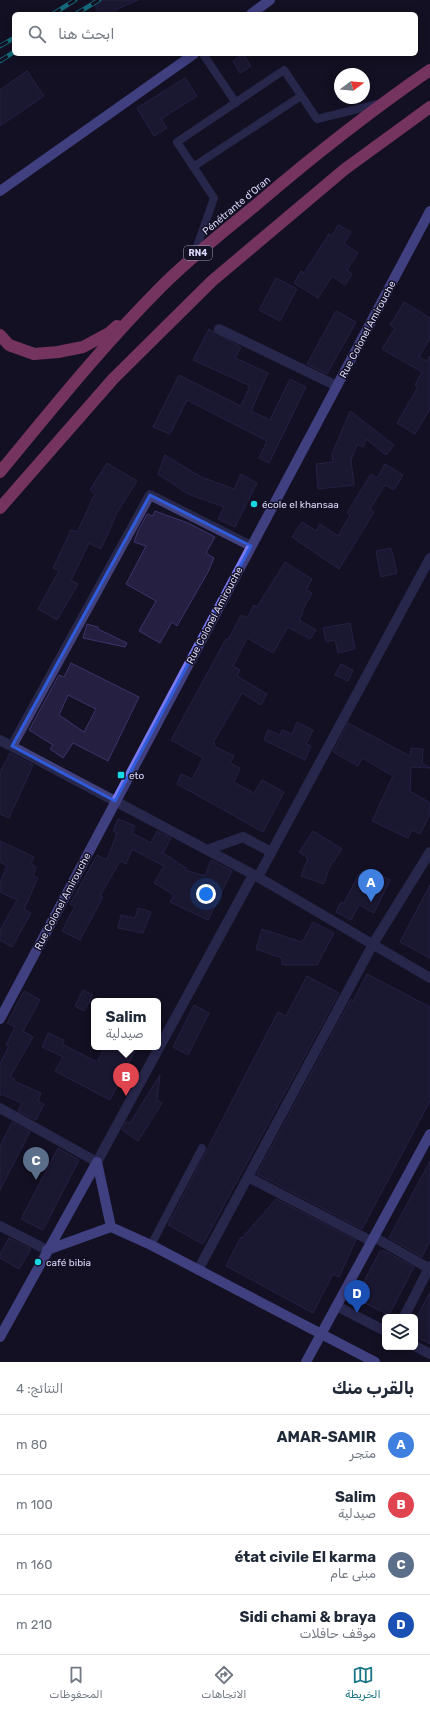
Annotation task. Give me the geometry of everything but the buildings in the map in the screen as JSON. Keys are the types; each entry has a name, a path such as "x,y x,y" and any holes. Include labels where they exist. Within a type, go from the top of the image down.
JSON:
{"highway":[{"name":"Pénétrante d'Oran","path":"0,472 86,367 163,285 192,258 294,173 381,104 430,70"},
{"path":"0,508 113,379 212,281 345,169 430,107"},
{"path":"0,335 8,345 34,354 58,352 83,347 109,333 163,285"}],"street":[{"path":"254,12 270,0"},
{"path":"0,191 191,56"},
{"name":"Rue Colonel Amirouche","path":"0,1019 430,211"},
{"path":"218,329 337,386"},
{"path":"12,746 150,495 251,546"},
{"path":"161,1046 255,876 271,852 430,558"},
{"path":"0,740 255,876 430,978"},
{"path":"207,850 243,837 271,852"},
{"path":"198,1270 372,944 429,855"},
{"path":"0,1337 159,1050"},
{"path":"0,1108 97,1162 111,1227"},
{"path":"306,1362 430,1134"},
{"path":"248,1177 430,1268 406,1314"},
{"path":"0,1226 47,1250 111,1227 151,1245 375,1362"},
{"path":"337,1306 382,1329"},
{"path":"418,1348 430,1354"}],"lane":[{"path":"204,56 236,103"},
{"path":"192,258 214,198 177,142 284,70 317,119 381,104"},
{"path":"193,167 301,96"},
{"path":"151,1245 202,1148"}],"highlighted area":[{"path":"150,495 251,546 115,801 12,746"}],"railway":[{"path":"56,12 75,0"},
{"path":"79,12 99,0"},
{"path":"0,46 12,39"},
{"path":"0,61 12,53"}],"place":[{"name":"école el khansaa","path":"254,504"},
{"name":"eto","path":"121,775"},
{"name":"AMAR-SAMIR","path":"371,902"},
{"name":"Salim","path":"126,1096"},
{"name":"état civile El karma","path":"36,1180"},
{"name":"café bibia","path":"38,1262"},
{"name":"Sidi chami & braya","path":"357,1313"}]}
